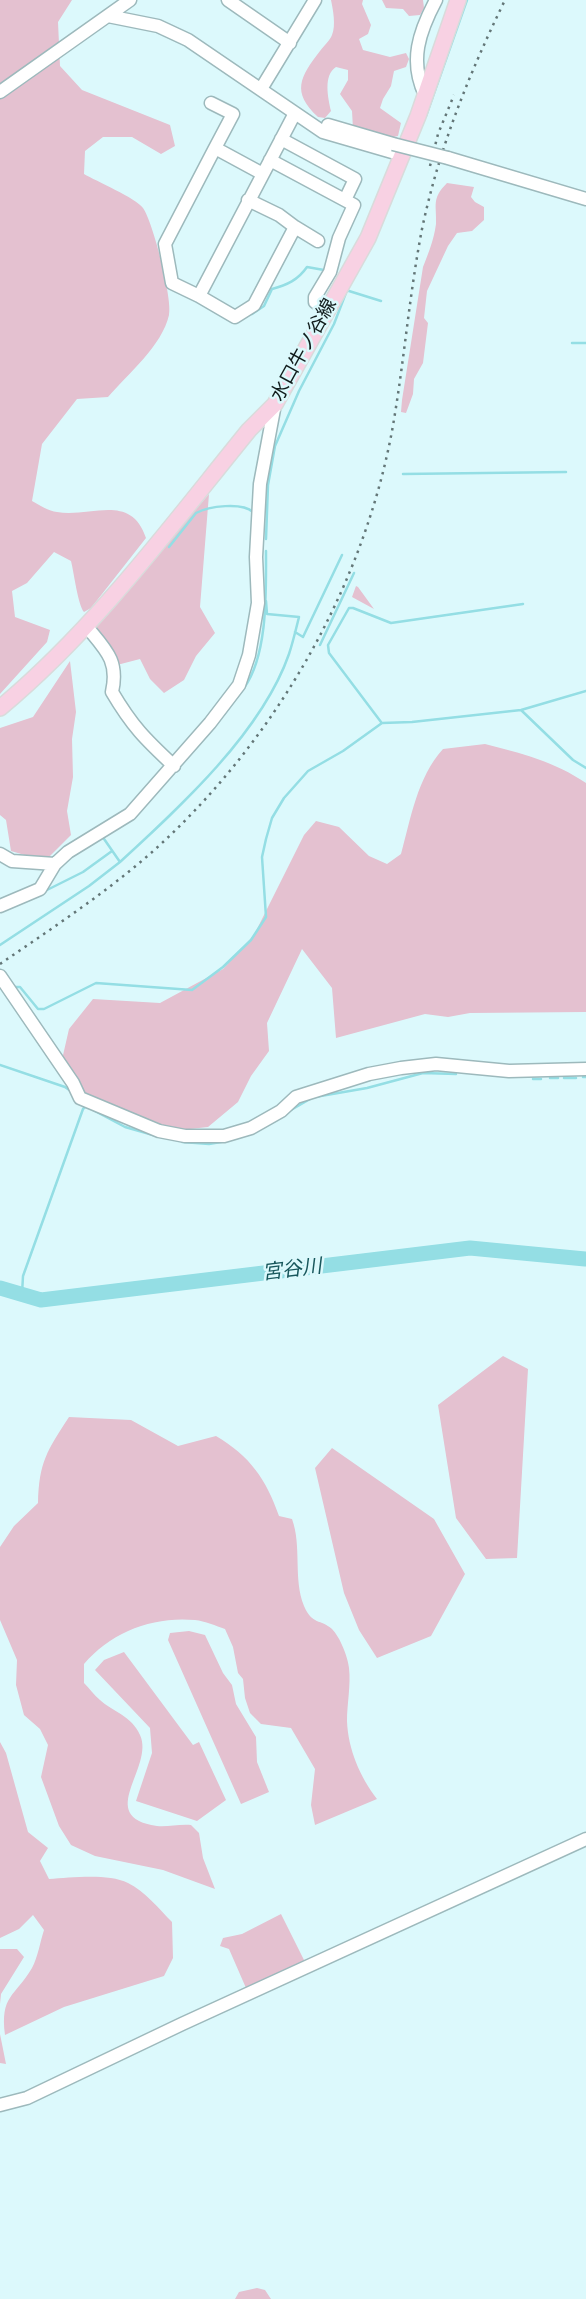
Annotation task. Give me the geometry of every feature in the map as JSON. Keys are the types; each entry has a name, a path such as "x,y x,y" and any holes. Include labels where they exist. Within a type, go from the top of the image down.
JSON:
{"main road":[{"name":"水口牛ノ谷線","path":"0,708 33,681 87,627 249,430 275,404 368,238 425,95 458,0"}],"street":[{"path":"0,92 130,0"},
{"path":"228,0 290,43"},
{"path":"261,89 315,0"},
{"path":"425,95 417,78 416,62 420,37 436,0"},
{"path":"108,16 158,26 188,40 295,113 393,148 572,193 586,199"},
{"path":"211,103 233,114 165,244 172,283 235,317 254,305 295,227"},
{"path":"198,296 295,113"},
{"path":"281,139 355,179 346,200"},
{"path":"215,148 263,174"},
{"path":"270,160 354,204 339,238 330,272 315,298 315,302 327,310"},
{"path":"312,182 322,161"},
{"path":"248,200 280,215 318,241"},
{"path":"0,906 40,889 55,864 68,852 130,814 174,766 238,685 250,654 258,603 256,557 260,484 275,404"},
{"path":"87,627 102,646 114,668 116,675 112,692 129,721 142,737 174,766"},
{"path":"0,854 12,861 55,864"},
{"path":"0,976 73,1083 77,1102 159,1130 185,1136 224,1136 251,1128 281,1111 296,1097 369,1074 401,1068 436,1064 509,1071 586,1070"},
{"path":"0,2105 28,2098 182,2024 586,1839"}],"shaded area":[{"path":"0,0 72,0 58,22 60,66 82,90 170,125 175,146 161,154 132,137 103,137 85,151 84,174 133,199 143,208 157,244 168,294 169,315 152,349 108,397 77,399 42,444 32,501 57,512 120,511 130,515 139,524 146,538 91,608 84,612 78,596 71,561 54,552 27,583 12,591 15,617 50,630 47,642 0,694"},
{"path":"331,0 363,0 362,4 371,25 368,34 359,39 363,50 390,57 406,53 409,59 406,67 394,71 391,86 380,108 401,123 398,136 384,139 353,129 352,111 340,94 348,80 348,70 336,67 329,75 328,87 331,111 325,118 318,117 304,100 301,92 303,77 332,35 334,18"},
{"path":"382,0 423,0 424,8 420,15 409,16 403,9 386,8"},
{"path":"447,183 474,187 471,197 475,202 484,207 484,220 472,231 457,233 448,246 427,291 424,318 428,323 423,363 414,379 413,394 406,413 401,412 402,400 423,267 435,230 437,198"},
{"path":"209,494 200,607 215,633 196,656 184,680 164,693 150,679 140,659 117,665 92,629"},
{"path":"356,586 358,587 374,609 352,597"},
{"path":"70,661 76,712 72,739 73,777 67,811 71,835 45,861 11,851 6,820 0,815 0,728 33,717"},
{"path":"485,744 550,764 586,783 586,1012 470,1013 448,1017 425,1014 336,1038 332,988 302,949 267,1023 269,1051 251,1076 238,1102 208,1127 172,1131 85,1094 61,1064 69,1029 93,999 160,1003 223,969 254,935 304,835 316,821 339,827 369,856 387,864 401,854 416,799 434,760 443,749"},
{"path":"503,1356 528,1369 517,1558 486,1559 456,1518 438,1405"},
{"path":"69,1417 131,1420 178,1446 216,1436 238,1452 247,1460 262,1480 279,1516 292,1519 297,1540 299,1585 304,1606 313,1619 332,1629 341,1642 347,1658 350,1681 347,1721 352,1752 360,1772 377,1799 315,1825 311,1805 315,1769 291,1728 261,1724 250,1713 245,1698 243,1679 238,1673 233,1647 225,1629 207,1622 195,1620 179,1619 149,1624 134,1628 107,1643 84,1664 84,1683 100,1700 132,1723 140,1735 142,1748 140,1761 130,1789 128,1802 130,1812 139,1821 157,1826 191,1825 199,1833 203,1858 215,1889 163,1870 95,1856 71,1845 59,1826 41,1777 48,1745 40,1729 24,1715 16,1685 17,1660 0,1620 0,1547 14,1526 38,1503 42,1467 50,1448"},
{"path":"332,1448 434,1519 465,1574 431,1636 377,1658 359,1630 344,1593 315,1468"},
{"path":"189,1631 205,1635 223,1673 232,1685 236,1704 256,1737 257,1762 269,1792 241,1804 168,1640 170,1633"},
{"path":"124,1652 193,1745 199,1742 226,1800 197,1821 136,1801 152,1753 150,1728 95,1670 104,1660"},
{"path":"0,1742 6,1753 28,1832 48,1848 40,1861 49,1879 100,1877 119,1880 134,1886 172,1922 173,1958 164,1976 64,2007 5,2035 4,2022 7,2004 10,1997 32,1968 44,1930 33,1915 19,1929 0,1938"},
{"path":"281,1914 305,1962 246,1988 229,1949 220,1946 223,1938 242,1934"},
{"path":"0,1949 17,1949 24,1957 1,1994 0,2004"},
{"path":"0,2034 6,2064 0,2063"},
{"path":"257,2288 265,2290 271,2299 235,2299 239,2292"}],"waterway":[{"path":"426,116 467,0"},
{"path":"252,314 264,306 272,289 292,281 307,267 324,270"},
{"path":"266,539 268,485 275,446 299,391 334,324 349,285"},
{"path":"349,291 381,301"},
{"path":"572,343 586,343"},
{"path":"403,474 566,472"},
{"path":"169,547 196,513 225,506 241,507 253,512"},
{"path":"244,688 252,674 262,641 266,551"},
{"path":"295,632 303,637 342,555"},
{"path":"320,645 354,573"},
{"path":"120,862 193,793 217,767 260,712 289,654 299,617 267,614 266,601"},
{"path":"381,722 329,653 328,645 349,608 391,623 523,604"},
{"path":"12,987 20,987 38,1009 44,1009 96,983 192,990 223,967 251,940 266,917 262,857 272,818 284,798 308,771 343,751 382,723 412,722 521,710 586,691"},
{"path":"521,710 573,760 586,768"},
{"path":"0,945 89,886 120,862 102,836"},
{"path":"47,890 83,872 112,851"},
{"path":"0,1065 65,1087 72,1092"},
{"path":"315,1097 367,1088 423,1073 456,1074"},
{"path":"550,1078 558,1078"},
{"path":"564,1078 576,1078"},
{"path":"533,1079 541,1079"},
{"path":"291,1110 310,1099"},
{"path":"22,1294 23,1276 83,1109 87,1105"},
{"path":"93,1110 125,1127 153,1135"},
{"path":"253,1133 277,1120"},
{"path":"182,1142 209,1144 221,1142"},
{"name":"宮谷川","path":"0,1288 41,1300 470,1248 585,1259"}],"railway":[{"path":"0,964 115,883 151,853 195,810 235,764 273,714 306,662 334,606 359,549 378,491 392,431 417,254 429,199 456,112 505,0"},
{"path":"430,166 438,134 454,95"}]}
